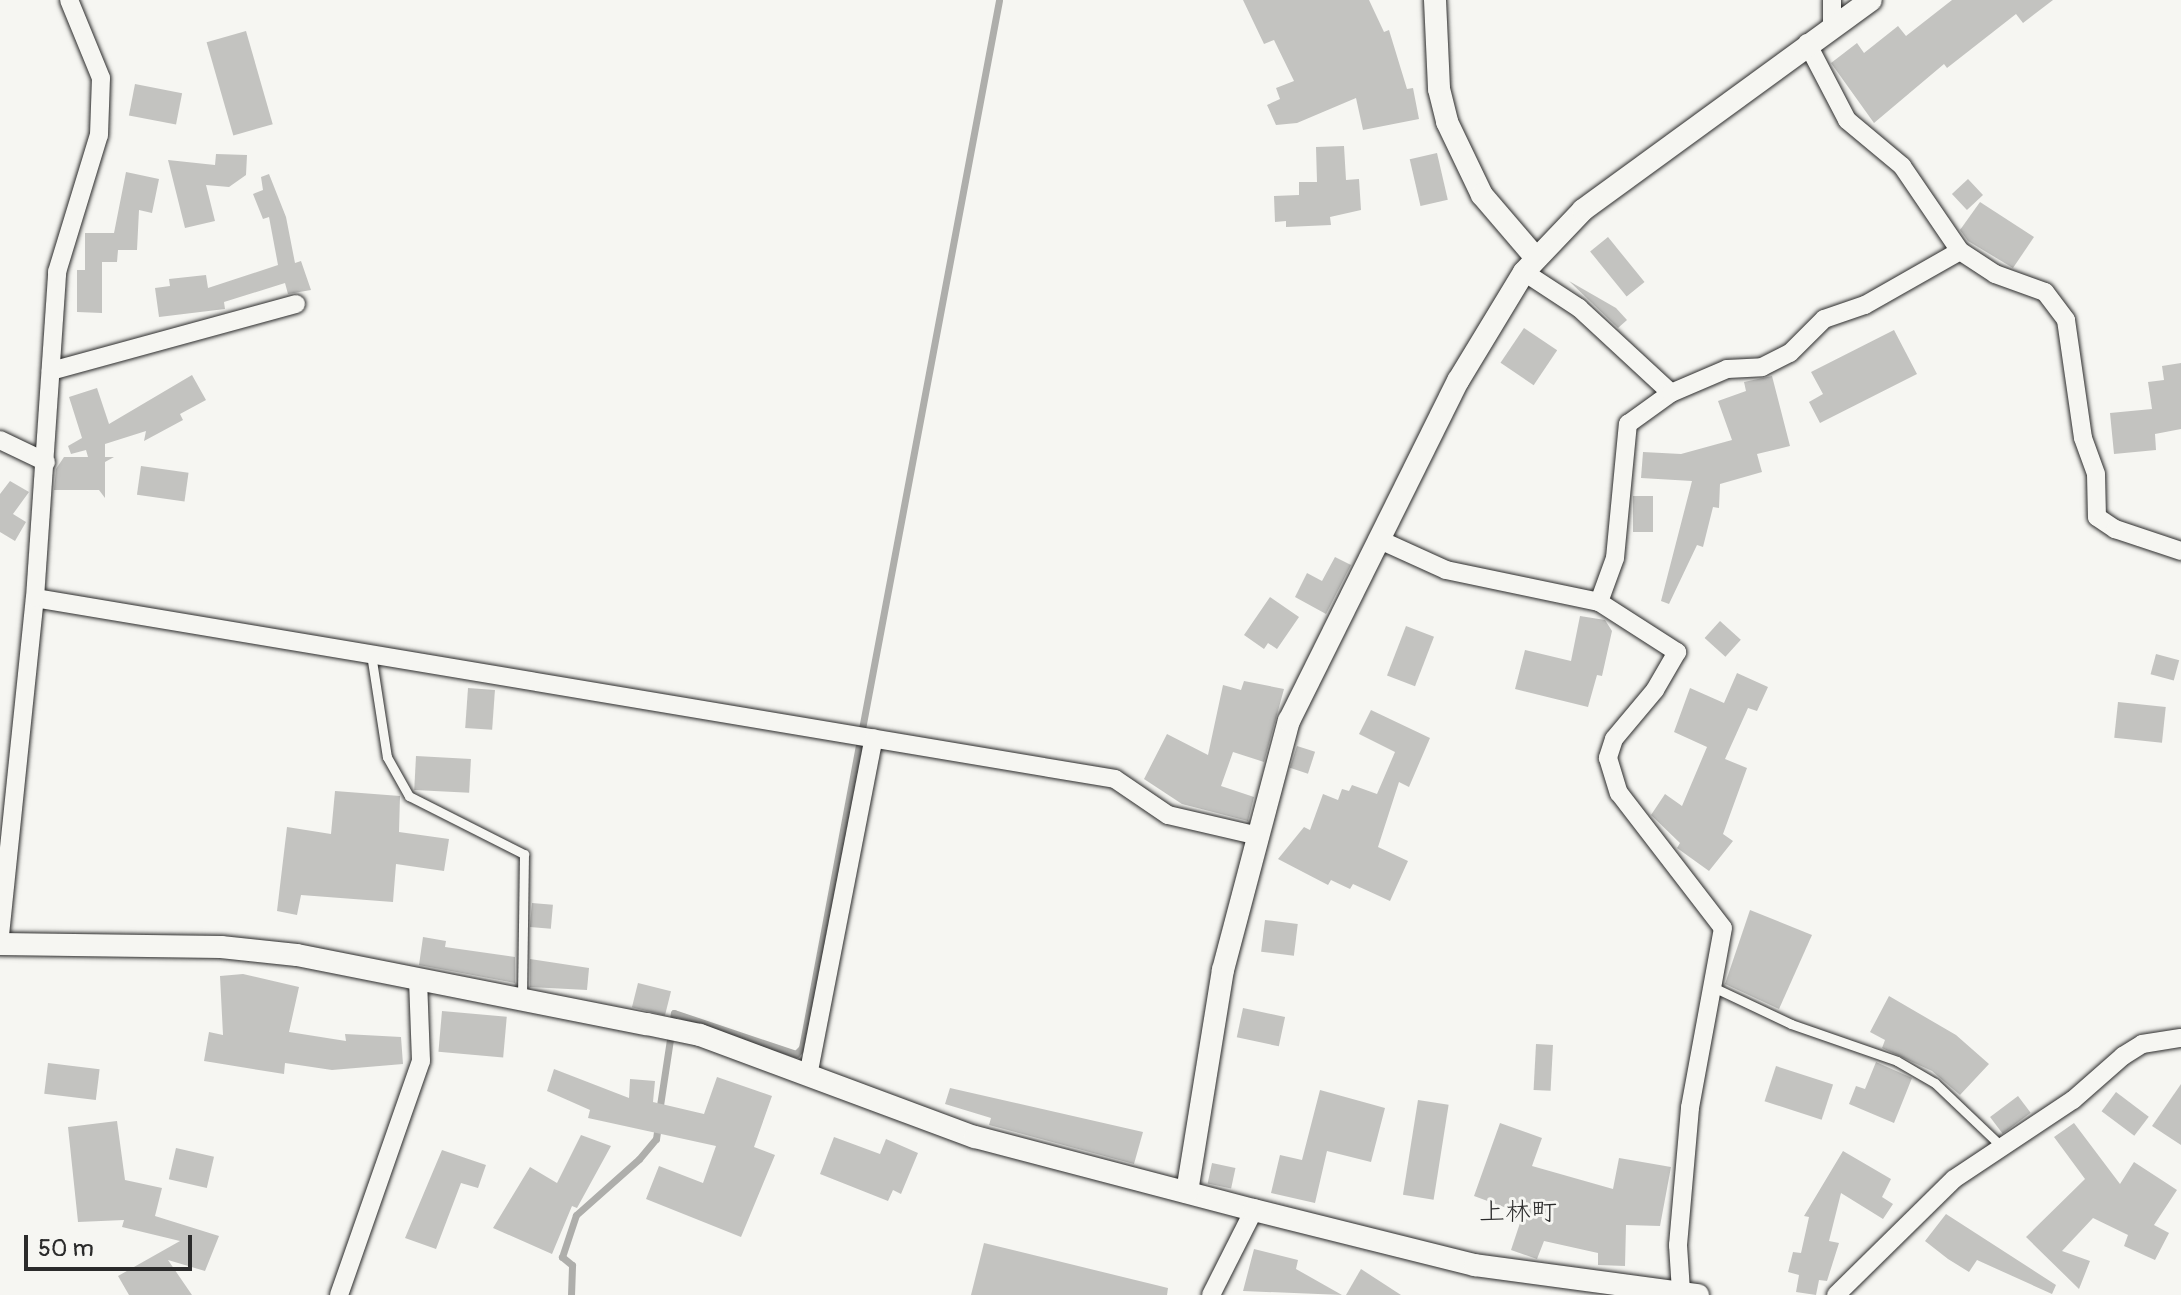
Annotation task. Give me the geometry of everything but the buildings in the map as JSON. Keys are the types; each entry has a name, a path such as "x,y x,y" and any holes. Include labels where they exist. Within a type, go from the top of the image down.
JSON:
{"street":[{"path":"0,935 35,598 57,272 99,135 101,78 69,0"},
{"path":"1435,0 1439,89 1447,122 1482,195 1530,265 1671,393"},
{"path":"1832,0 1832,27"},
{"path":"1187,1192 1223,970 1289,721 1458,381 1530,265 1583,210 1807,43 1871,0"},
{"path":"1807,43 1847,120 1902,166 1960,251 1995,274 2045,292 2066,320 2083,438 2096,474 2097,517 2115,529 2181,551"},
{"path":"1599,602 1615,558 1628,424 1671,393 1727,369 1762,367 1790,353 1824,319 1865,305 1960,251"},
{"path":"51,371 296,304"},
{"path":"0,440 46,462"},
{"path":"0,944 221,947 297,955 522,998 700,1035 975,1137 1254,1210 1475,1265 1689,1293 1678,1245 1690,1108 1715,988 1723,928 1619,793 1608,758 1614,739 1655,690 1677,652 1599,602 1446,570 1380,540"},
{"path":"35,598 1115,779 1168,815 1258,836"},
{"path":"808,1076 874,738"},
{"path":"339,1295 421,1061 418,979"},
{"path":"1836,1295 1954,1179 2000,1145 2073,1100 2142,1044 2181,1038"},
{"path":"1211,1295 1254,1210"}],"lane":[{"path":"371,654 387,757 409,796 524,854 522,998"},
{"path":"1715,988 1791,1024 1897,1061 1935,1083 2000,1145"}],"waterway":[{"path":"659,1112 674,1013 796,1054 802,1048 999,0"},
{"path":"571,1295 572,1265 562,1257 576,1215 639,1159 656,1139 658,1124"}],"district":[{"name":"上林町","path":"1518,1213"}]}
